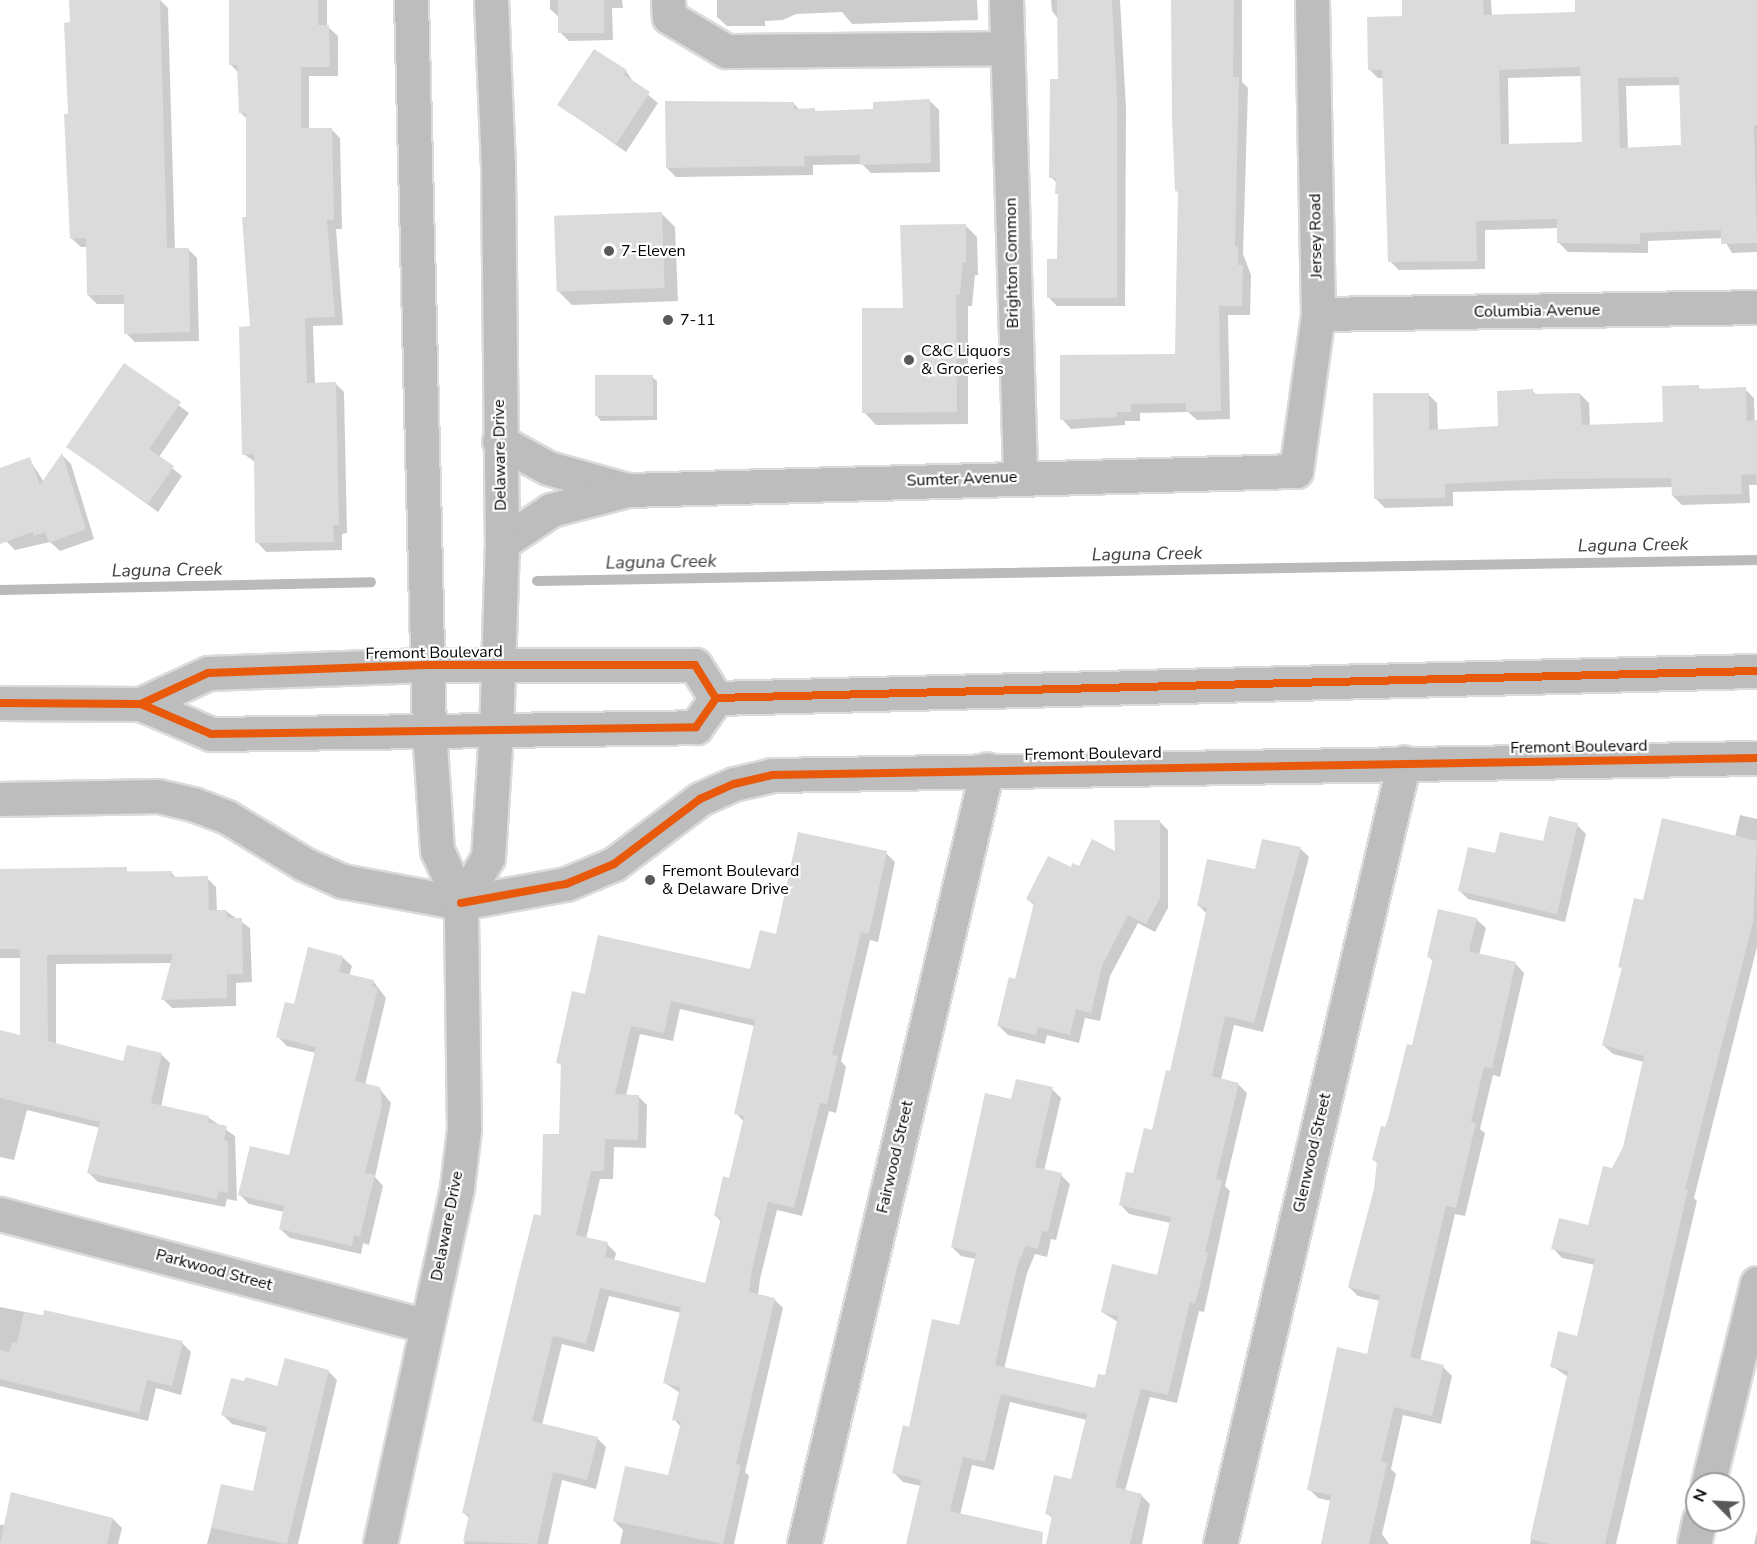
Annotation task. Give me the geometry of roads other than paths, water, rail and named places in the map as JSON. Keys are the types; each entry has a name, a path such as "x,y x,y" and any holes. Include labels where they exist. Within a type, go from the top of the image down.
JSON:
{"street":[{"name":"Delaware Drive","path":"380,1544 457,1186 464,1130 461,903 437,850 429,730 411,0"},
{"name":"Delaware Drive","path":"461,903 488,858 496,730 502,543 499,441 498,170 491,0"},
{"path":"668,0 669,17 726,51 1007,48"},
{"name":"Brighton Common","path":"1006,0 1020,477"},
{"name":"Jersey Road","path":"1296,471 1318,314 1312,0"},
{"name":"Columbia Avenue","path":"1318,314 1757,308"},
{"name":"Sumter Avenue","path":"499,441 548,468 628,490"},
{"name":"Sumter Avenue","path":"502,543 551,510 628,490 1020,477 1296,471"},
{"name":"Fremont Boulevard","path":"0,703 141,704 211,734 696,727 716,698 695,665 426,665 208,673 141,704"},
{"path":"716,698 1757,671"},
{"name":"Fremont Boulevard","path":"0,799 158,796 193,804 226,817 304,864 342,881 461,903 566,884 614,864 700,799 734,784 772,775 987,769 1757,758"},
{"name":"Glenwood Street","path":"1220,1544 1404,762"},
{"name":"Fairwood Street","path":"804,1544 987,769"},
{"name":"Parkwood Street","path":"0,1214 427,1326"},
{"path":"1711,1472 1757,1283"}],"waterway":[{"name":"Laguna Creek","path":"537,581 1757,560"},
{"name":"Laguna Creek","path":"0,590 371,582"}],"place":[{"name":"7-Eleven","path":"609,251"},
{"name":"7-11","path":"668,320"},
{"name":"C&C Liquors & Groceries","path":"909,360"},
{"name":"Fremont Boulevard & Delaware Drive","path":"650,880"}]}
